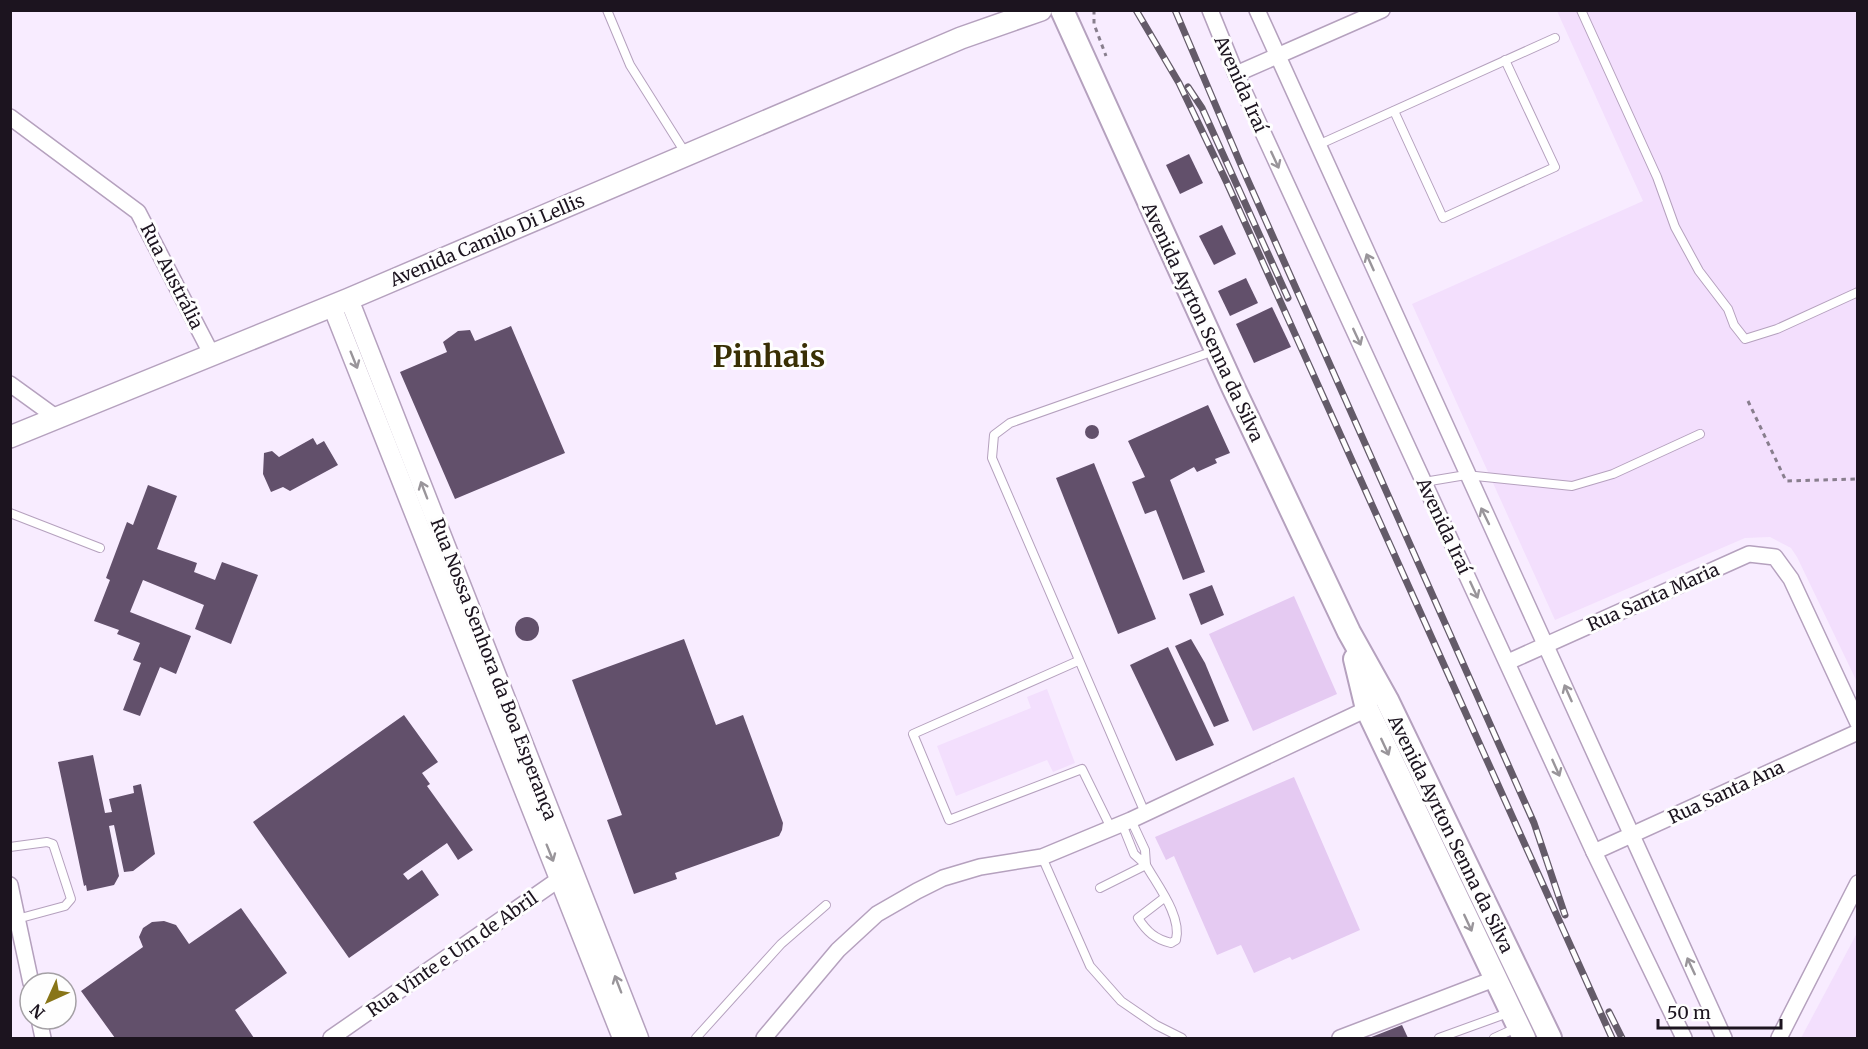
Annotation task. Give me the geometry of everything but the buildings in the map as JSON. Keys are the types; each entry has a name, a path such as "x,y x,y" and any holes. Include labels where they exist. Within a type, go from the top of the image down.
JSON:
{"main road":[{"name":"Avenida Camilo Di Lellis","path":"962,38 998,10"},
{"name":"Avenida Camilo Di Lellis","path":"10,437 340,302 962,38 1041,10"},
{"name":"Avenida Ayrton Senna da Silva","path":"1062,10 1216,350 1349,632 1387,700 1550,1038"},
{"name":"Avenida Ayrton Senna da Silva","path":"1349,632 1367,709 1517,1026"}],"street":[{"name":"Avenida Iraí","path":"1210,10 1236,74 1594,852 1684,1038"},
{"path":"1257,10 1466,476 1546,644 1724,1038"},
{"path":"1236,74 1383,10"},
{"name":"Rua Austrália","path":"10,117 138,212 213,355"},
{"name":"Rua Nossa Senhora da Boa Esperança","path":"340,302 566,874 639,1038"},
{"path":"10,384 57,418"},
{"name":"Rua Santa Maria","path":"1508,662 1749,554 1775,557 1791,579 1857,723"},
{"path":"764,1038 838,950 877,914 943,878 980,867 1042,857 1127,821 1367,709"},
{"name":"Rua Santa Ana","path":"1594,852 1857,732"},
{"name":"Rua Nossa Senhora da Boa Esperança","path":"566,874 622,1038"},
{"name":"Rua Vinte e Um de Abril","path":"331,1038 566,874"},
{"path":"1779,1038 1857,883"},
{"path":"10,885 16,932 27,971"},
{"path":"1340,1038 1494,979"}],"lane":[{"path":"607,10 630,65 686,155"},
{"path":"1581,10 1657,177 1675,227 1699,271 1728,309 1734,325 1745,339 1769,332 1857,292"},
{"path":"1317,146 1555,38"},
{"path":"1394,111 1443,218 1544,172 1554,167 1505,60"},
{"path":"1127,821 1078,661 992,458 994,435 1010,423 1216,350"},
{"path":"1424,482 1466,476 1572,486 1613,474 1700,434"},
{"path":"10,513 100,548"},
{"path":"1078,661 913,734 949,820 1082,769 1127,821 1145,850 1146,865 1164,898 1178,932 1176,940 1171,943 1158,940 1146,930 1138,918 1164,898"},
{"path":"10,847 47,842 53,844 71,899 65,906 16,932"},
{"path":"1042,857 1090,966 1121,1001 1156,1025 1182,1038"},
{"path":"1100,888 1146,865"},
{"path":"696,1038 781,944 826,905"},
{"path":"1494,1038 1517,1026 1536,1010"},
{"path":"1439,1038 1517,1026 1536,1010"}],"path":[{"path":"1748,401 1786,481 1857,479"}],"shaded area":[{"path":"1557,11 1857,11 1857,682 1797,557 1791,548 1770,537 1745,538 1555,620 1412,304 1643,201"},
{"path":"1294,596 1337,694 1253,731 1209,634"},
{"path":"1047,689 1075,763 1053,772 1047,760 956,796 937,746 1031,708 1027,697"},
{"path":"1294,777 1360,930 1292,960 1290,957 1254,973 1241,945 1217,955 1174,856 1166,860 1155,837"},
{"path":"1857,933 1857,1038 1801,1038"}],"railway":[{"path":"1136,10 1179,83 1227,183 1612,1038"},
{"path":"1175,10 1241,165 1534,823 1565,915"},
{"path":"1188,87 1202,108 1288,298"},
{"path":"1609,1012 1622,1038"}],"district":[{"name":"Pinhais","path":"769,356"}]}
